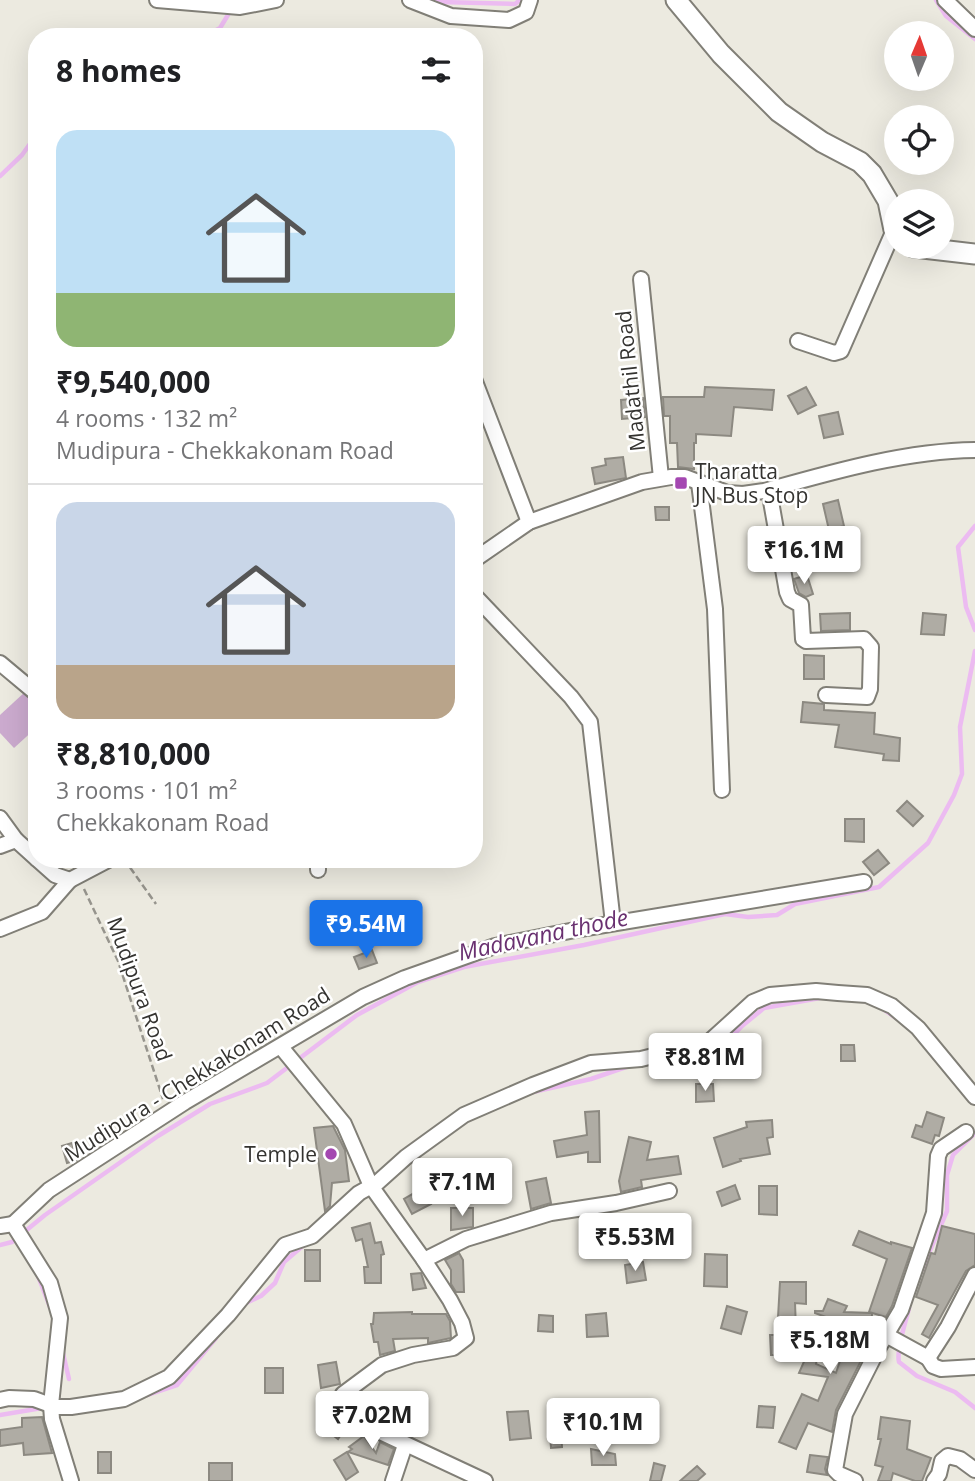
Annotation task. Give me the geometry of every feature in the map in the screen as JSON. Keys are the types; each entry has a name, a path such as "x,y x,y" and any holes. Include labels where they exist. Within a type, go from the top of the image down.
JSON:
{"main road":[{"path":"677,0 721,54 779,112 822,142 860,162 872,174 884,194"},
{"path":"954,252 975,254"}],"street":[{"path":"157,0 240,7 275,0"},
{"path":"410,0 452,16 509,20 526,12 530,0"},
{"path":"945,0 975,29"},
{"path":"798,341 834,353 841,351 884,255"},
{"name":"Madathil Road","path":"641,279 661,478"},
{"path":"483,403 528,522"},
{"path":"483,554 528,522 642,482 685,477 727,493 743,494 899,459 947,450 975,450"},
{"path":"699,483 715,609 722,790"},
{"path":"769,490 787,592 790,599 800,605 803,639 864,639 871,647 870,689 867,697 826,695"},
{"path":"483,604 571,697 590,722 613,923"},
{"path":"0,663 28,686"},
{"path":"0,818 28,851"},
{"path":"0,846 16,840"},
{"path":"47,868 55,875 74,878"},
{"path":"0,929 42,912 74,878 93,868"},
{"name":"Mudipura - Chekkakonam Road","path":"7,1225 49,1190 168,1114 363,997 405,978 495,946 613,923 864,881"},
{"path":"51,1412 124,1399 169,1377 228,1314 285,1245 312,1236 355,1196 464,1115 591,1063 641,1059 709,1042 753,1002 770,995 816,991 867,995 892,1006 918,1028 975,1097"},
{"path":"281,1047 344,1124 371,1186 424,1260 462,1323 466,1338 453,1348 382,1365 343,1394 348,1417 485,1481"},
{"path":"855,1481 835,1470 841,1433 851,1402 901,1310 934,1213 938,1156 941,1149 966,1132"},
{"path":"424,1260 466,1239 551,1213 669,1191"},
{"path":"7,1225 50,1283 60,1318 51,1412 71,1481"},
{"path":"928,1358 948,1327 975,1275"},
{"path":"886,1335 928,1358 933,1366 943,1369 975,1367"},
{"path":"0,1400 34,1399 51,1412"},
{"path":"393,1481 405,1445"},
{"path":"934,1481 942,1461 948,1456 960,1459 975,1470"}],"path":[{"path":"130,868 156,904"},
{"name":"Mudipura Road","path":"74,878 118,961 168,1114"}],"shaded area":[{"path":"26,691 28,693 28,735 14,748 0,733 0,715"}],"building":[{"path":"705,387 774,390 772,410 734,407 731,436 696,434 694,469 678,467 677,443 670,443 670,416 664,416 663,397 704,397"},
{"path":"806,387 816,405 798,414 788,396"},
{"path":"643,398 645,417 622,419 621,400"},
{"path":"838,412 843,434 824,438 819,416"},
{"path":"623,457 626,478 595,484 592,468 606,465 605,459"},
{"path":"838,500 844,526 829,530 823,504"},
{"path":"655,507 669,507 669,520 656,520"},
{"path":"807,575 813,594 806,597 799,593 794,579"},
{"path":"850,613 850,630 821,631 820,614"},
{"path":"923,613 946,615 944,635 921,634"},
{"path":"804,655 824,656 824,679 804,679"},
{"path":"803,702 824,704 824,710 875,713 874,734 900,738 899,761 883,760 884,754 835,747 839,725 801,722"},
{"path":"907,801 923,816 913,826 897,811"},
{"path":"845,819 864,819 864,842 845,841"},
{"path":"878,850 889,863 874,875 863,862"},
{"path":"372,950 377,963 359,969 354,957"},
{"path":"841,1045 854,1045 855,1061 841,1061"},
{"path":"696,1084 713,1084 714,1101 696,1102"},
{"path":"599,1111 600,1162 588,1162 588,1152 557,1157 554,1141 587,1135 585,1112"},
{"path":"927,1112 944,1118 939,1136 935,1135 932,1144 912,1137 916,1125 922,1127"},
{"path":"772,1120 773,1137 767,1138 770,1154 740,1159 741,1161 723,1167 714,1138 747,1127 746,1122"},
{"name":"Temple","path":"333,1126 345,1150 349,1181 332,1183 330,1206 325,1211 314,1128"},
{"path":"629,1137 651,1142 647,1160 678,1156 681,1174 641,1180 642,1187 621,1192 619,1181"},
{"path":"72,1143 77,1160 67,1163 62,1146"},
{"path":"546,1178 551,1203 531,1209 526,1182"},
{"path":"442,1185 458,1186 457,1202 440,1201"},
{"path":"735,1185 740,1199 722,1206 717,1192"},
{"path":"759,1186 777,1186 777,1215 759,1214"},
{"path":"423,1188 431,1204 412,1214 404,1199"},
{"path":"451,1208 473,1208 473,1227 451,1230"},
{"path":"370,1223 375,1243 381,1242 384,1254 381,1255 381,1283 365,1283 364,1267 368,1267 362,1239 356,1241 352,1228"},
{"path":"615,1224 619,1241 629,1239 631,1251 609,1255 607,1245 593,1248 590,1228"},
{"path":"942,1226 975,1234 975,1265 966,1271 929,1338 922,1334 938,1305 916,1297 931,1253 935,1254"},
{"path":"859,1231 891,1244 912,1248 886,1317 869,1312 887,1259 853,1245"},
{"path":"305,1250 320,1250 320,1281 305,1281"},
{"path":"459,1253 463,1260 464,1292 456,1292 451,1284 451,1270 445,1260"},
{"path":"705,1254 727,1255 727,1287 704,1286"},
{"path":"643,1262 646,1280 627,1283 625,1265"},
{"path":"421,1273 426,1288 413,1290 411,1274"},
{"path":"780,1282 806,1282 806,1304 795,1303 797,1355 771,1355 770,1335 777,1335"},
{"path":"828,1299 847,1306 844,1312 872,1313 871,1341 836,1410 832,1432 808,1423 796,1449 779,1442 802,1394 818,1401 828,1377 799,1373 806,1357 817,1358 816,1364 836,1373 842,1355 845,1357 853,1327 815,1313 823,1311"},
{"path":"727,1306 747,1312 741,1334 721,1328"},
{"path":"374,1313 446,1314 450,1321 451,1338 428,1343 428,1338 393,1339 395,1351 380,1355 378,1342 374,1342 371,1324"},
{"path":"606,1313 608,1336 587,1337 586,1315"},
{"path":"539,1315 553,1316 553,1332 538,1331"},
{"path":"336,1362 340,1384 321,1388 318,1365"},
{"path":"265,1368 283,1368 283,1393 265,1393"},
{"path":"759,1406 775,1407 773,1428 757,1427"},
{"path":"334,1410 339,1421 346,1427 338,1439 322,1427"},
{"path":"528,1411 531,1438 510,1440 507,1412"},
{"path":"42,1417 52,1453 24,1455 23,1443 0,1446 0,1430 22,1427 22,1418"},
{"path":"881,1417 910,1421 907,1449 931,1458 922,1481 893,1473 891,1481 878,1481 883,1467 875,1465 881,1439 878,1439"},
{"path":"627,1418 648,1420 646,1442 625,1440"},
{"path":"561,1433 562,1447 551,1448 550,1434"},
{"path":"364,1436 376,1453 380,1442 394,1449 388,1465 348,1452 352,1449 349,1447"},
{"path":"591,1449 615,1454 616,1465 592,1465"},
{"path":"98,1452 111,1452 111,1473 98,1473"},
{"path":"347,1452 358,1472 346,1480 334,1460"},
{"path":"810,1455 828,1457 825,1469 827,1475 807,1472"},
{"path":"209,1463 232,1463 232,1481 209,1481"},
{"path":"654,1463 665,1466 661,1481 650,1481"},
{"path":"697,1466 705,1474 697,1481 680,1481"}],"waterway":[{"path":"434,0 515,4 520,0"},
{"path":"936,0 946,16 975,39"},
{"path":"220,28 231,10"},
{"path":"0,176 28,147"},
{"path":"975,526 958,547 966,607 975,630"},
{"name":"Madavana thode","path":"0,1245 12,1242 45,1215 158,1136 210,1104 267,1083 357,1015 418,982 464,967 584,945 725,914 748,917 777,915 795,904 879,887 928,843 954,795 962,774 960,727 975,651"},
{"path":"675,1057 721,1048 764,1008 820,998"},
{"path":"880,1007 896,1018"},
{"path":"533,1092 591,1079 629,1066"},
{"path":"919,1276 947,1211 947,1175 953,1155 975,1133"},
{"path":"244,1304 261,1296 275,1283 284,1262 305,1244"},
{"path":"38,1276 50,1307"},
{"path":"909,1308 900,1343 899,1362 917,1376 955,1392 975,1408"},
{"path":"147,1395 177,1385 216,1338"},
{"path":"62,1349 69,1379"},
{"path":"0,1415 42,1408"}],"place":[{"name":"Tharatta JN Bus Stop","path":"681,483"},
{"name":"Temple","path":"331,1154"}]}
